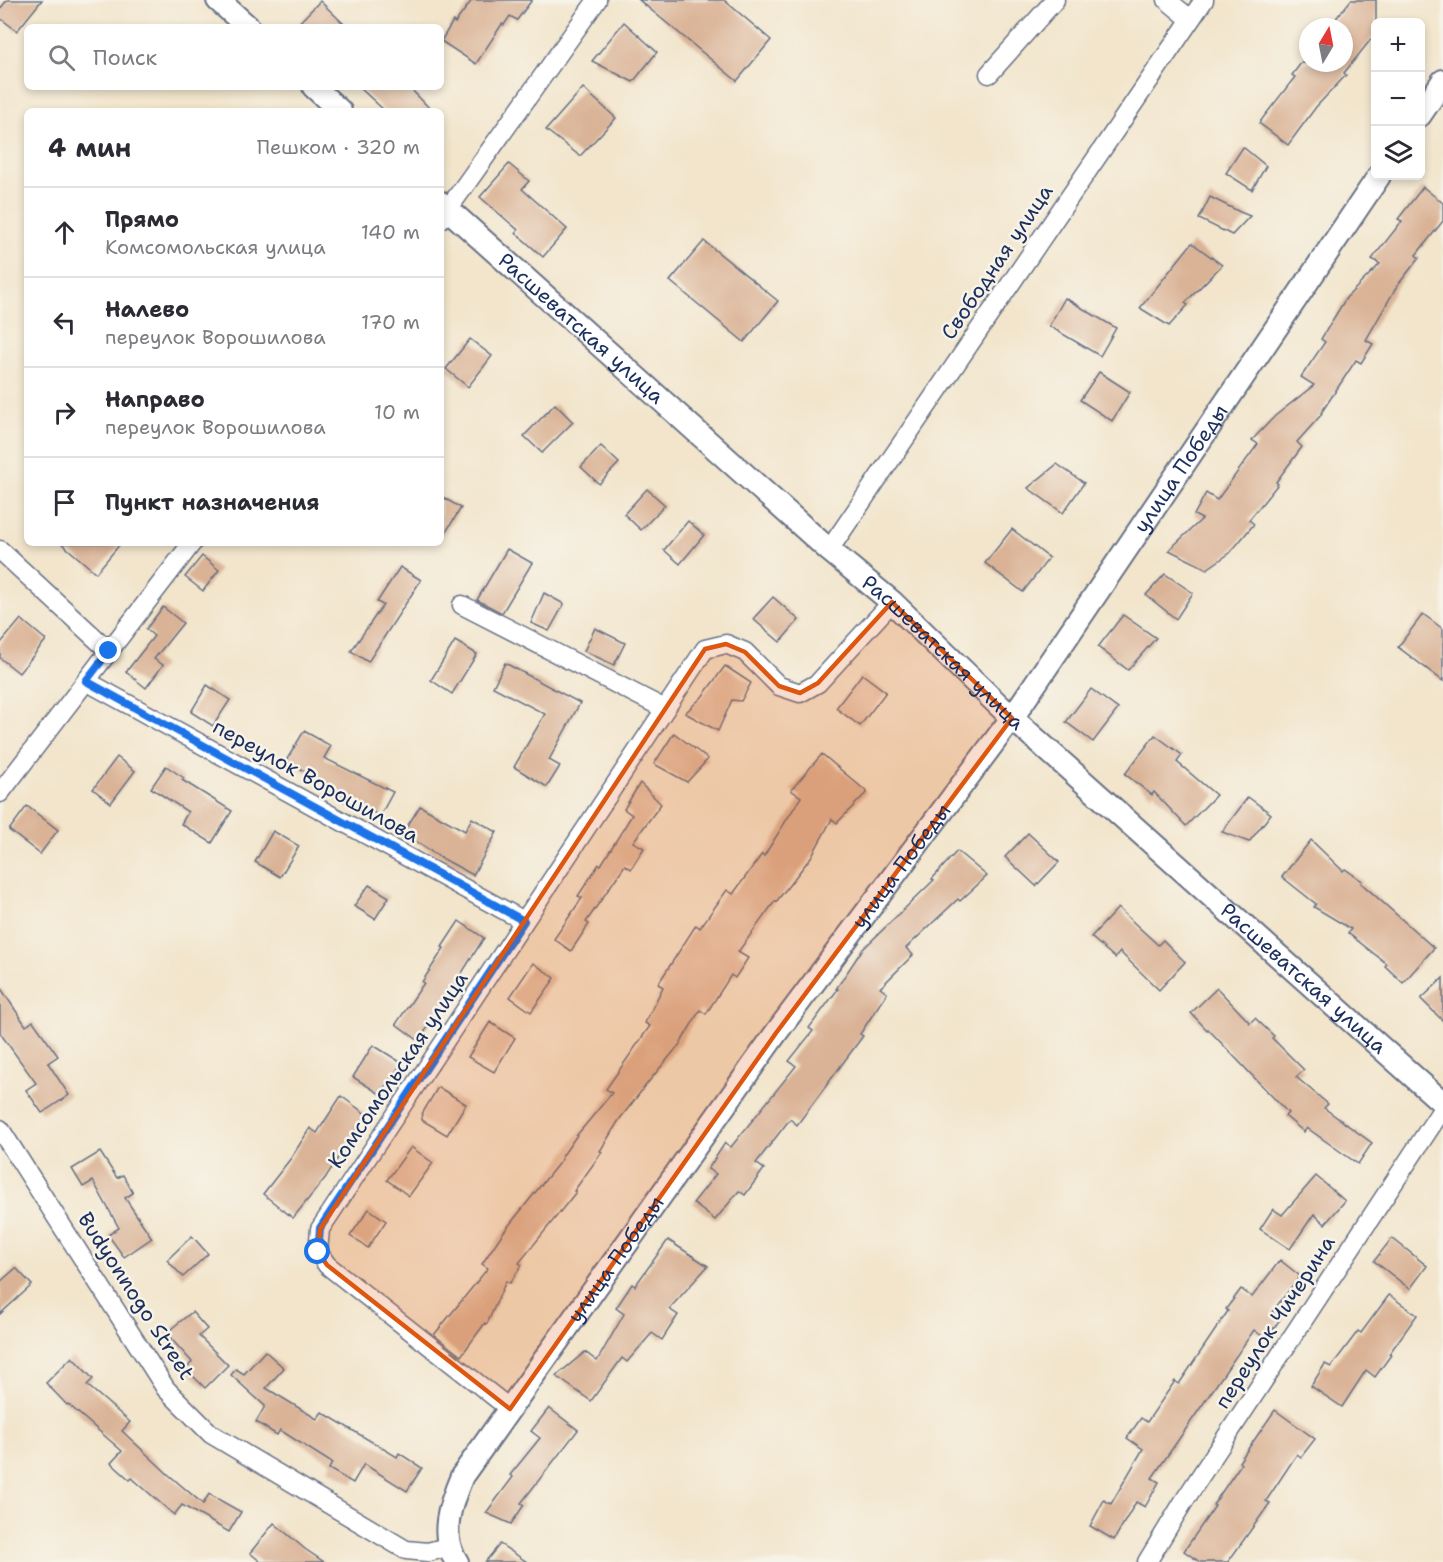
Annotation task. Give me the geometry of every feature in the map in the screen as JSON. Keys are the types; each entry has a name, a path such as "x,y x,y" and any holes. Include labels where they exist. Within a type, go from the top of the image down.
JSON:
{"street":[{"path":"218,0 245,24"},
{"path":"444,211 597,0"},
{"path":"989,74 1055,0"},
{"path":"1167,0 1190,19"},
{"name":"Свободная улица","path":"829,550 1204,0"},
{"path":"1425,108 1443,81"},
{"path":"317,90 337,108"},
{"name":"улица Победы","path":"454,1554 447,1533 451,1503 462,1476 776,1034 1012,718 1376,180"},
{"name":"Расшеватская улица","path":"444,211 829,550 892,602 1012,718 1443,1103"},
{"path":"0,793 190,546"},
{"path":"0,550 109,651"},
{"name":"Комсомольская улица","path":"510,1409 327,1265 318,1252 320,1228 705,649 726,644 745,652 779,686 800,693 818,683 892,602"},
{"path":"462,605 665,709"},
{"name":"переулок Ворошилова","path":"86,681 524,921"},
{"name":"переулок Чичерина","path":"1147,1562 1190,1491 1443,1108"},
{"name":"Budyonnogo Street","path":"0,1129 166,1389 211,1434 406,1550 454,1554"}],"highlighted area":[{"path":"892,602 1012,718 776,1033 510,1409 327,1265 318,1252 320,1229 705,649 726,644 745,652 779,686 800,693 818,683"}],"building":[{"path":"7,0 42,0 17,31 0,18 0,9"},
{"path":"472,0 532,0 517,20 510,16 504,25 502,24 476,64 444,43 444,36 453,21 455,23"},
{"path":"639,0 724,0 771,40 737,81"},
{"path":"1351,0 1376,0 1376,18 1371,18 1371,39 1353,62 1353,18 1336,18"},
{"path":"320,1 344,24 298,24"},
{"path":"624,22 657,52 633,82 592,61"},
{"path":"1299,66 1299,72 1345,72 1346,75 1316,107 1288,145 1259,123 1295,77 1292,75"},
{"path":"583,88 616,118 580,156 546,130"},
{"path":"362,90 412,90 429,108 382,108"},
{"path":"1243,147 1266,166 1252,190 1226,173"},
{"path":"509,164 529,181 522,189 567,229 543,257 516,233 518,230 480,197"},
{"path":"1423,187 1443,203 1443,221 1416,255 1419,258 1397,286 1366,340 1373,344 1361,363 1356,360 1322,414 1297,442 1302,447 1276,482 1278,484 1249,520 1254,524 1230,553 1207,569 1169,550 1202,519 1194,515 1206,493 1217,500 1258,444 1252,440 1275,416 1314,385 1301,377 1325,342 1321,339 1346,298 1380,264 1372,259 1402,221 1398,219"},
{"path":"1210,197 1250,216 1232,235 1199,219"},
{"path":"704,241 778,301 744,342 670,281"},
{"path":"1192,243 1222,265 1185,303 1188,305 1169,326 1140,308"},
{"path":"1065,298 1116,328 1100,356 1049,326"},
{"path":"470,339 492,356 468,387 446,369"},
{"path":"1099,372 1130,392 1112,421 1080,400"},
{"path":"555,404 573,422 542,453 524,436"},
{"path":"601,446 619,463 599,484 581,467"},
{"path":"1057,464 1084,483 1063,513 1028,488"},
{"path":"647,489 665,505 641,530 624,514"},
{"path":"444,498 461,508 444,535"},
{"path":"688,521 704,535 680,564 664,550"},
{"path":"1012,529 1049,558 1023,592 985,563"},
{"path":"64,546 118,546 96,573"},
{"path":"507,549 532,563 502,613 477,600"},
{"path":"202,556 219,570 203,591 185,577"},
{"path":"400,567 421,580 368,662 351,651 383,605 377,602"},
{"path":"1165,574 1193,593 1176,619 1146,595"},
{"path":"544,593 564,604 549,631 531,623"},
{"path":"773,597 799,620 780,642 753,619"},
{"path":"163,607 183,623 154,659 163,665 146,688 126,672 154,636 146,629"},
{"path":"1423,614 1443,629 1443,681 1398,647"},
{"path":"1123,615 1156,638 1128,670 1098,647"},
{"path":"21,619 46,640 19,673 0,658 0,644"},
{"path":"595,628 625,643 614,665 584,651"},
{"path":"455,641 477,654 452,694 431,680"},
{"path":"505,663 580,703 549,760 560,766 547,787 514,767 545,714 493,687"},
{"path":"725,666 751,683 741,701 732,700 718,731 685,713 702,697"},
{"path":"862,674 886,692 860,726 836,708"},
{"path":"207,685 230,700 213,726 191,712"},
{"path":"1091,689 1118,709 1093,742 1066,722"},
{"path":"304,731 331,746 324,758 393,792 380,816 329,794 333,787 286,761"},
{"path":"674,733 708,759 687,782 654,764"},
{"path":"1155,735 1182,755 1177,762 1216,795 1186,826 1154,792 1152,795 1125,774"},
{"path":"822,754 867,792 837,823 832,819 811,857 738,952 748,958 735,978 731,975 706,1014 700,1010 680,1044 619,1120 600,1151 602,1152 574,1191 576,1192 519,1263 522,1265 510,1283 506,1281 487,1324 485,1323 461,1356 434,1335 488,1268 482,1264 502,1234 612,1093 606,1089 650,1026 645,1023 663,987 658,984 696,925 700,928 727,890 733,894 762,854 764,856 801,797 791,790"},
{"path":"117,757 135,771 111,803 93,789"},
{"path":"166,766 184,778 182,780 232,811 212,843 181,824 188,812 151,788"},
{"path":"640,783 661,804 633,842 644,848 631,869 625,865 586,922 589,924 571,951 554,939 582,898 578,896 599,864 601,865 632,815 624,809"},
{"path":"1248,797 1271,814 1249,842 1222,832"},
{"path":"27,806 58,830 40,854 9,830"},
{"path":"420,806 465,831 472,818 497,832 473,875 403,833"},
{"path":"273,831 299,846 280,877 255,862"},
{"path":"1028,833 1059,862 1036,886 1005,857"},
{"path":"1311,840 1343,871 1345,869 1362,881 1361,883 1434,948 1403,983 1385,966 1387,964 1348,933 1351,929 1314,907 1316,904 1282,877"},
{"path":"957,851 987,876 960,901 958,899 906,948 913,955 880,988 887,993 860,1034 863,1036 797,1125 790,1119 756,1163 764,1169 745,1195 739,1191 715,1220 693,1203 716,1174 708,1169 725,1143 731,1147 796,1066 789,1061 813,1031 809,1028 838,989 836,989 862,950 934,880 932,879"},
{"path":"369,885 389,897 375,919 354,906"},
{"path":"1118,908 1158,945 1163,940 1185,962 1159,990 1120,952 1115,958 1091,937"},
{"path":"459,921 484,938 419,1041 396,1024 424,983 422,982"},
{"path":"533,963 555,978 531,1012 510,997"},
{"path":"1443,978 1443,1021 1421,999"},
{"path":"0,987 26,1026 33,1021 58,1056 48,1063 69,1095 42,1113 26,1090 36,1083 0,1033"},
{"path":"1217,988 1250,1023 1255,1018 1274,1036 1272,1038 1304,1070 1296,1077 1328,1104 1324,1108 1372,1143 1358,1164 1307,1128 1304,1132 1285,1116 1288,1113 1191,1013"},
{"path":"490,1022 515,1038 494,1072 468,1057"},
{"path":"373,1045 402,1063 380,1094 353,1077"},
{"path":"438,1087 466,1104 447,1135 422,1120 422,1114"},
{"path":"341,1096 367,1115 326,1177 293,1218 263,1194 291,1158 310,1128 317,1133"},
{"path":"411,1147 433,1163 409,1196 387,1180"},
{"path":"100,1152 117,1178 123,1175 133,1193 125,1198 152,1238 124,1257 108,1235 119,1228 93,1181 83,1187 72,1169"},
{"path":"1316,1176 1345,1201 1325,1224 1314,1214 1290,1249 1260,1229 1273,1209 1282,1215"},
{"path":"369,1209 386,1221 368,1248 350,1236"},
{"path":"192,1236 208,1254 183,1277 167,1260"},
{"path":"1392,1238 1427,1266 1410,1289 1374,1261"},
{"path":"668,1240 708,1266 669,1309 678,1315 662,1340 652,1333 627,1362 622,1358 591,1401 556,1376 585,1352 597,1361 624,1314 616,1308 632,1284 635,1286"},
{"path":"1280,1260 1300,1276 1272,1312 1281,1318 1266,1339 1254,1330 1152,1478 1159,1482 1145,1507 1136,1502 1114,1540 1090,1526 1104,1500 1111,1504 1143,1449 1127,1438 1141,1418 1147,1422 1175,1381 1179,1384 1241,1289 1252,1297"},
{"path":"16,1268 32,1285 0,1314 0,1282"},
{"path":"1389,1295 1417,1315 1375,1377 1366,1370 1342,1407 1311,1386 1325,1364 1331,1367 1358,1331 1361,1333"},
{"path":"192,1312 207,1329 199,1336 228,1365 205,1388 186,1369 192,1362 166,1333"},
{"path":"265,1351 284,1368 266,1388 317,1419 322,1412 397,1457 399,1453 422,1468 407,1491 364,1464 353,1483 329,1469 332,1463 280,1430 277,1435 256,1422 265,1406 231,1375 236,1369 244,1374"},
{"path":"72,1357 93,1379 87,1385 130,1422 122,1431 169,1475 203,1504 209,1494 241,1512 229,1532 182,1505 174,1515 111,1463 122,1451 67,1405 46,1383"},
{"path":"549,1408 578,1430 521,1503 524,1505 511,1524 486,1513 513,1477 510,1475 540,1438 531,1431"},
{"path":"1275,1410 1315,1439 1301,1457 1297,1454 1266,1501 1270,1503 1228,1562 1200,1562 1184,1551 1241,1464 1239,1462"},
{"path":"274,1523 324,1562 261,1562 250,1553"},
{"path":"500,1544 527,1562 485,1562"}],"route":[{"path":"109,651 86,681 524,921 320,1228 318,1252"}]}
